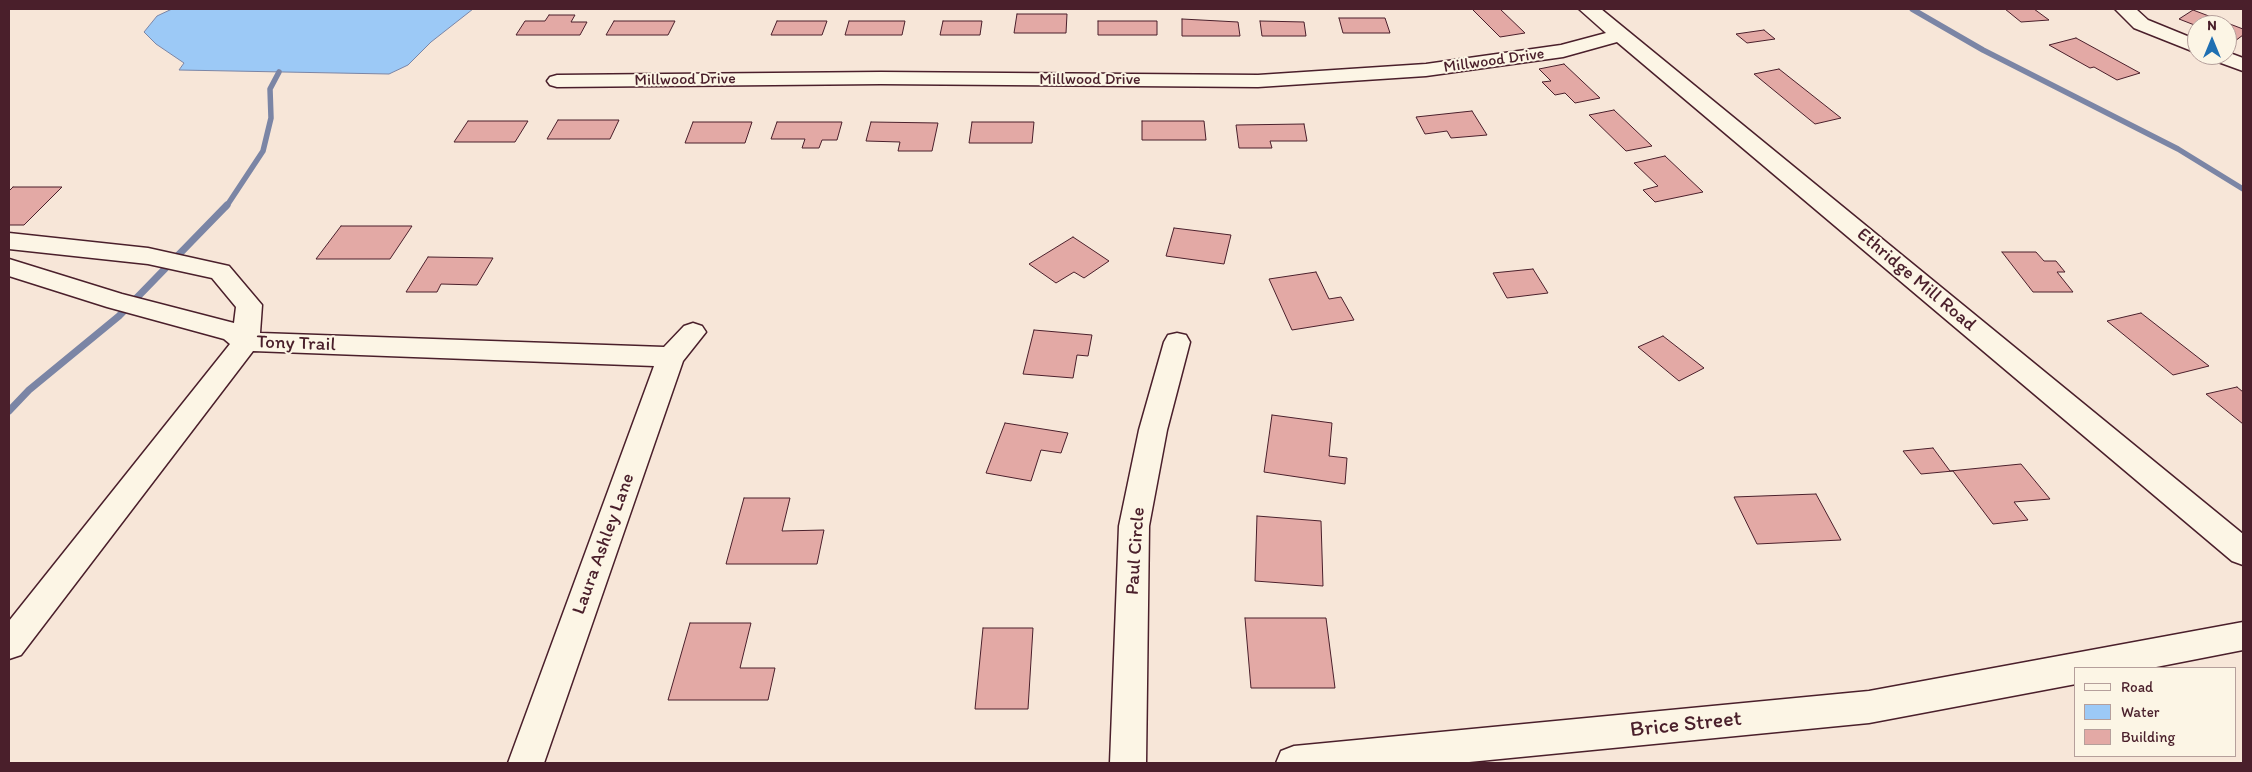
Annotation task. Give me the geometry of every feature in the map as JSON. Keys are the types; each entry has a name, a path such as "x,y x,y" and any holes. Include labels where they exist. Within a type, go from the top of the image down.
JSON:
{"street":[{"name":"Ethridge Mill Road","path":"1589,9 2243,552"},
{"path":"2125,9 2141,24 2187,43"},
{"name":"Millwood Drive","path":"556,81 881,78 1258,81 1436,69 1563,51 1620,34"},
{"path":"9,241 148,256 220,272 249,305 246,342"},
{"path":"9,267 116,301 233,332 246,342"},
{"name":"Laura Ashley Lane","path":"526,763 671,357 693,332"},
{"name":"Tony Trail","path":"9,645 246,342 671,357"},
{"name":"Paul Circle","path":"1128,763 1134,526 1153,430 1177,342"},
{"name":"Brice Street","path":"2082,667 2243,636"},
{"name":"Brice Street","path":"1294,763 1870,707 2074,669"}],"water":[{"path":"172,9 473,9 431,42 408,65 389,74 179,70 184,63 156,44 144,32 157,16"}],"building":[{"path":"1472,9 1500,9 1525,33 1500,37"},
{"path":"2005,9 2034,9 2049,20 2021,22"},
{"path":"2193,10 2206,15 2187,15 2187,22 2179,19"},
{"path":"1017,14 1067,14 1066,33 1014,33"},
{"path":"549,15 575,15 571,22 587,22 580,35 516,35 525,21 545,21"},
{"path":"1339,18 1385,18 1390,33 1343,33"},
{"path":"1182,19 1238,22 1240,36 1182,36"},
{"path":"614,21 675,21 668,35 606,35"},
{"path":"777,21 827,21 822,35 771,35"},
{"path":"849,21 905,21 902,35 845,35"},
{"path":"943,21 982,21 980,35 940,35"},
{"path":"1098,21 1157,21 1157,35 1098,35"},
{"path":"1260,21 1304,22 1306,36 1262,36"},
{"path":"2237,27 2243,29 2243,35 2237,40"},
{"path":"1764,30 1775,39 1747,43 1736,34"},
{"path":"2076,38 2140,73 2117,80 2094,67 2090,68 2049,45"},
{"path":"1564,64 1600,98 1575,103 1565,93 1555,95 1542,82 1551,81 1539,69"},
{"path":"1779,69 1841,118 1815,124 1754,74"},
{"path":"1614,110 1652,146 1626,151 1589,115"},
{"path":"1472,111 1487,135 1451,138 1447,131 1425,134 1416,117"},
{"path":"558,120 619,120 610,139 547,139"},
{"path":"468,121 528,121 515,142 454,142"},
{"path":"1142,121 1204,121 1206,140 1142,140"},
{"path":"693,122 752,122 745,143 685,143"},
{"path":"777,122 842,122 837,140 822,140 819,148 802,148 805,139 771,139"},
{"path":"871,122 938,123 932,151 898,151 900,142 866,141"},
{"path":"972,122 1034,122 1032,143 969,143"},
{"path":"1304,124 1307,141 1270,141 1272,148 1239,148 1236,125"},
{"path":"1665,156 1703,192 1655,202 1643,190 1658,186 1634,163"},
{"path":"13,187 62,187 24,225 9,225 9,191"},
{"path":"341,226 412,226 390,259 316,259"},
{"path":"1174,228 1231,235 1224,264 1166,256"},
{"path":"1073,237 1109,261 1084,278 1074,272 1056,283 1029,264"},
{"path":"2002,252 2036,252 2044,261 2056,261 2065,272 2057,272 2073,292 2033,292"},
{"path":"428,257 493,258 477,285 441,284 437,292 406,292"},
{"path":"1533,269 1548,293 1507,298 1493,273"},
{"path":"1316,272 1329,299 1341,297 1354,320 1292,330 1269,279"},
{"path":"2141,313 2209,366 2173,375 2107,321"},
{"path":"1034,330 1092,335 1088,356 1077,355 1073,378 1023,374"},
{"path":"1663,336 1704,368 1679,381 1638,347"},
{"path":"2237,387 2243,392 2243,424 2206,394"},
{"path":"1272,415 1332,423 1329,456 1347,458 1345,484 1264,472"},
{"path":"1005,423 1068,433 1061,453 1041,450 1031,481 986,473"},
{"path":"1933,448 1950,471 2021,464 2050,499 2014,502 2028,520 1993,524 1953,471 1921,474 1903,451"},
{"path":"1816,494 1841,540 1757,544 1734,497"},
{"path":"744,498 790,498 782,531 824,530 817,564 726,564"},
{"path":"1257,516 1321,521 1323,586 1255,581"},
{"path":"1245,618 1326,618 1335,688 1251,688"},
{"path":"690,623 751,623 740,668 775,668 768,700 668,700"},
{"path":"983,628 1033,628 1028,709 975,709"}],"waterway":[{"path":"1912,9 1983,50 2178,149 2243,189"},
{"path":"226,207 263,151 271,118 270,89 279,72"},
{"path":"9,411 29,390 119,316 227,205"}]}
